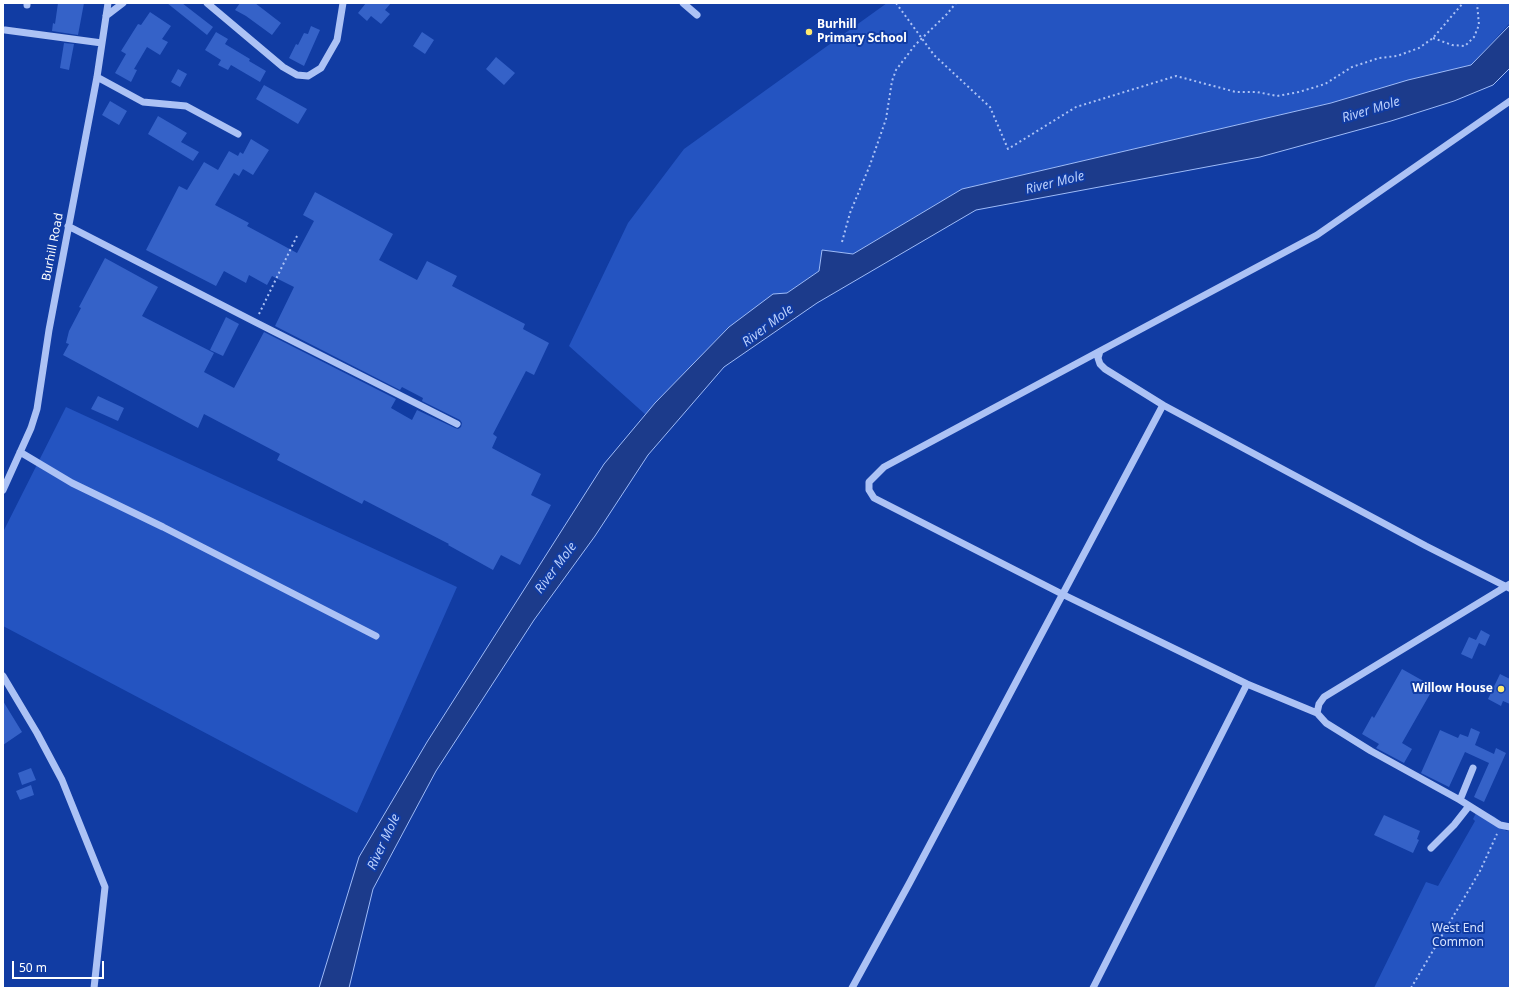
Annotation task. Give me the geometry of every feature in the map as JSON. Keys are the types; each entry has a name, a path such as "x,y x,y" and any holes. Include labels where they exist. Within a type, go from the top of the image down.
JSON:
{"street":[{"name":"Burhill Road","path":"3,490 31,428 37,409 49,330 97,77 108,3"},
{"path":"106,16 123,3"},
{"path":"207,3 283,67 297,75 308,76 322,68 337,40 343,3"},
{"path":"683,3 697,15"},
{"path":"5,30 102,43"},
{"path":"97,77 143,102 186,106 238,134"},
{"path":"1510,101 1317,235 884,467 869,482 869,490 874,498 1062,594 1248,684 1317,713 1326,723 1371,751 1500,824 1510,827"},
{"path":"68,226 457,424"},
{"path":"1100,351 1098,358 1100,364 1105,369 1163,405 1478,574 1509,586"},
{"path":"852,988 910,882 1163,405"},
{"path":"20,452 72,483 163,527 376,636"},
{"path":"1317,713 1319,704 1324,697 1509,586"},
{"path":"3,676 37,733 62,780 105,887 94,988"},
{"path":"1093,988 1248,684"},
{"path":"1460,800 1473,768"},
{"path":"1431,848 1454,826 1469,806"}],"path":[{"path":"898,3 934,55 990,107 1008,149 1076,107 1176,76 1236,92 1257,92 1277,96 1298,92 1325,84 1352,67 1379,58 1397,56 1419,48 1433,38 1463,3"},
{"path":"842,242 850,213 870,165 886,119 892,81 896,70 921,37 947,14 956,3"},
{"path":"1433,38 1452,45 1465,46 1474,37 1478,25 1477,3"},
{"path":"255,322 297,236"},
{"path":"1411,988 1480,871 1500,824"}],"green space":[{"path":"887,3 1510,3 1510,23 1471,65 1331,103 962,189 853,254 822,250 819,271 787,293 773,294 655,403 646,415 569,346 628,223 684,149"},
{"path":"66,407 457,587 357,813 3,626 3,532"},
{"name":"West End Common","path":"1478,809 1495,817 1506,831 1510,831 1510,988 1374,988 1426,882 1438,886 1475,821 1473,819"}],"water":[{"name":"River Mole","path":"1510,25 1510,68 1493,85 1454,101 1391,121 1260,157 976,210 817,303 724,367 648,455 595,536 534,620 436,771 373,889 349,988 319,988 359,857 427,742 604,464 655,403 729,327 773,294 787,293 819,271 822,250 853,254 962,189 1331,103 1408,80 1471,65"}],"building":[{"path":"58,3 84,3 78,35 52,31 53,23 55,24"},
{"path":"167,3 182,3 213,27 207,35"},
{"path":"240,3 255,3 281,23 272,35 235,10"},
{"path":"366,3 391,3 385,10 390,14 381,24 371,16 367,21 358,13"},
{"path":"150,12 171,26 162,39 168,42 160,55 147,47 134,69 137,70 131,82 115,73 126,54 121,51 138,24 141,25"},
{"path":"311,26 320,30 304,66 289,58 296,44 298,45 304,33 308,34"},
{"path":"216,32 228,39 225,44 250,59 249,61 266,71 260,82 231,65 228,70 218,65 221,60 205,50"},
{"path":"422,32 434,40 425,54 413,46"},
{"path":"64,43 74,44 69,70 60,68"},
{"path":"496,57 515,73 504,85 486,69"},
{"path":"178,69 187,74 180,87 171,82"},
{"path":"264,85 307,109 298,124 256,99"},
{"path":"110,101 127,111 119,125 102,115"},
{"path":"158,116 187,133 181,142 199,152 193,161 148,134"},
{"path":"251,139 269,150 253,175 243,169 239,176 234,173 215,205 249,223 247,226 297,253 314,221 303,215 315,192 393,234 379,260 417,280 427,261 457,276 452,286 525,324 523,329 549,343 534,375 526,371 493,434 497,437 492,448 541,474 531,495 551,505 520,565 501,555 493,570 448,545 449,544 364,500 362,504 277,460 280,454 204,414 198,428 63,355 69,344 66,343 69,331 81,308 79,307 105,258 158,287 142,316 214,353 204,372 234,388 264,332 396,399 391,408 412,420 417,410 455,428 458,429 461,427 462,423 460,420 422,401 423,398 402,387 400,390 275,326 294,287 272,276 267,285 249,275 246,283 224,271 216,286 146,250 179,186 187,190 204,162 218,170 229,151 238,156 240,152 243,154"},
{"path":"226,317 239,324 223,356 210,350"},
{"path":"98,396 124,408 118,421 91,409"},
{"path":"1481,630 1490,635 1485,646 1479,643 1472,659 1461,654 1469,637 1476,640"},
{"path":"1402,669 1434,687 1402,743 1412,749 1404,763 1376,748 1379,744 1362,734 1372,716 1374,718"},
{"name":"Willow House","path":"1500,674 1510,679 1510,704 1503,701 1501,706 1488,699"},
{"path":"3,701 22,732 3,745"},
{"path":"1471,728 1480,732 1475,745 1494,754 1496,748 1506,753 1484,802 1474,797 1489,763 1465,752 1449,787 1421,773 1440,730 1458,738 1460,734 1468,737"},
{"path":"31,768 36,780 22,785 18,773"},
{"path":"31,785 34,795 20,800 16,791"},
{"path":"1384,815 1420,831 1417,839 1419,840 1413,853 1374,835"}],"place":[{"name":"Burhill Primary School","path":"809,32"},
{"name":"Willow House","path":"1501,689"}]}
